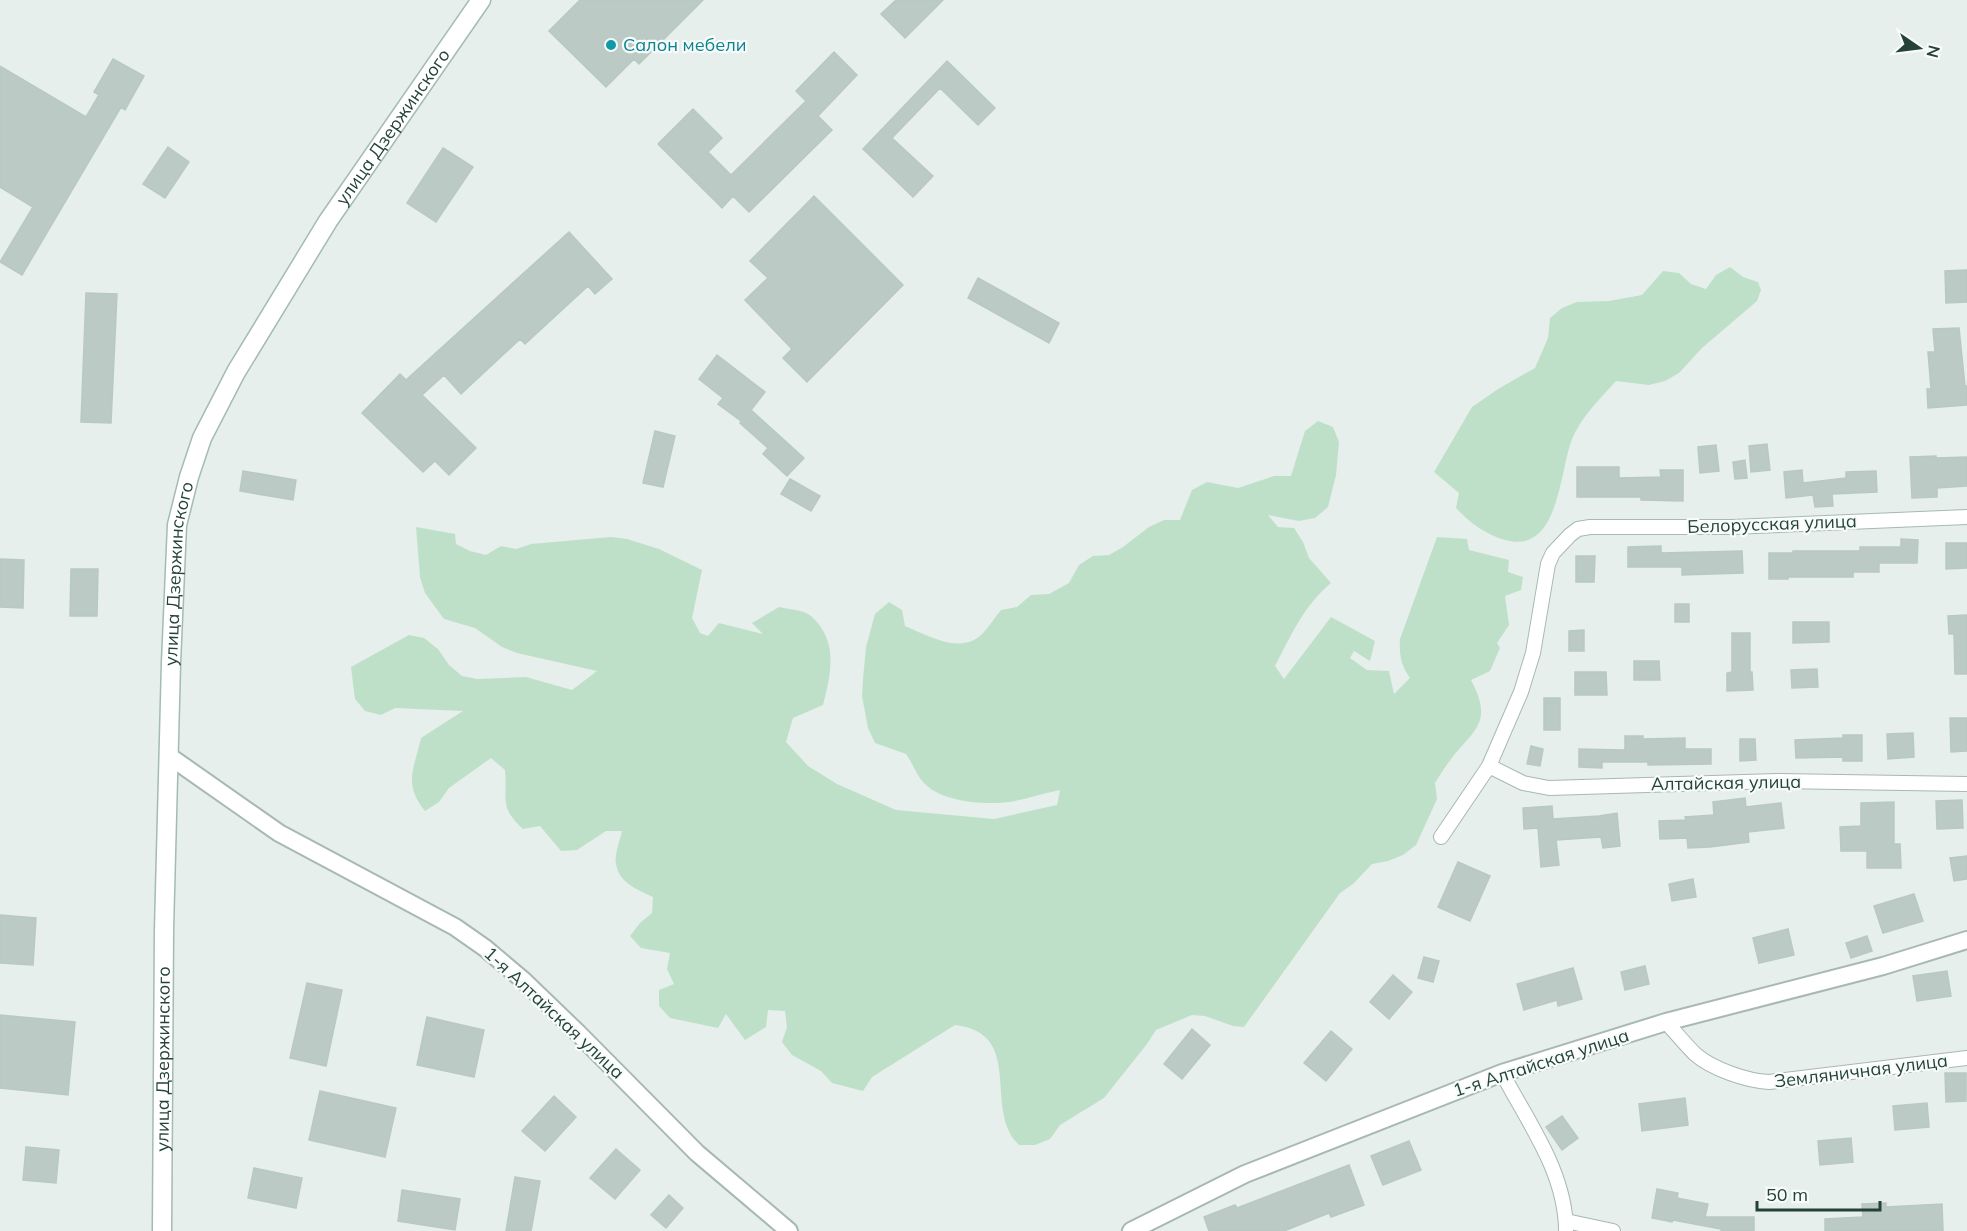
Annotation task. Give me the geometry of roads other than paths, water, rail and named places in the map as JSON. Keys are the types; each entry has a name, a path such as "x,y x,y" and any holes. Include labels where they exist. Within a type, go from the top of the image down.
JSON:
{"main road":[{"name":"улица Дзержинского","path":"162,1231 164,930 177,525 189,477 202,438 236,372 328,221 481,0"}],"street":[{"name":"Белорусская улица","path":"1489,766 1528,672 1548,564 1561,544 1578,529 1590,527 1732,527 1967,517"},
{"name":"1-я Алтайская улица","path":"169,756 279,833 455,927 485,948 524,980 697,1153 789,1231"},
{"name":"Алтайская улица","path":"1489,766 1524,783 1549,788 1777,781 1967,784"},
{"path":"1441,837 1489,766"},
{"name":"1-я Алтайская улица","path":"1131,1231 1245,1174 1502,1073 1666,1022 1883,966 1967,940"},
{"name":"Земляничная улица","path":"1666,1022 1697,1055 1710,1064 1758,1082 1967,1058"},
{"path":"1502,1073 1552,1164 1561,1191 1566,1226 1613,1231"}],"place":[{"name":"Салон мебели","path":"611,45"}]}
